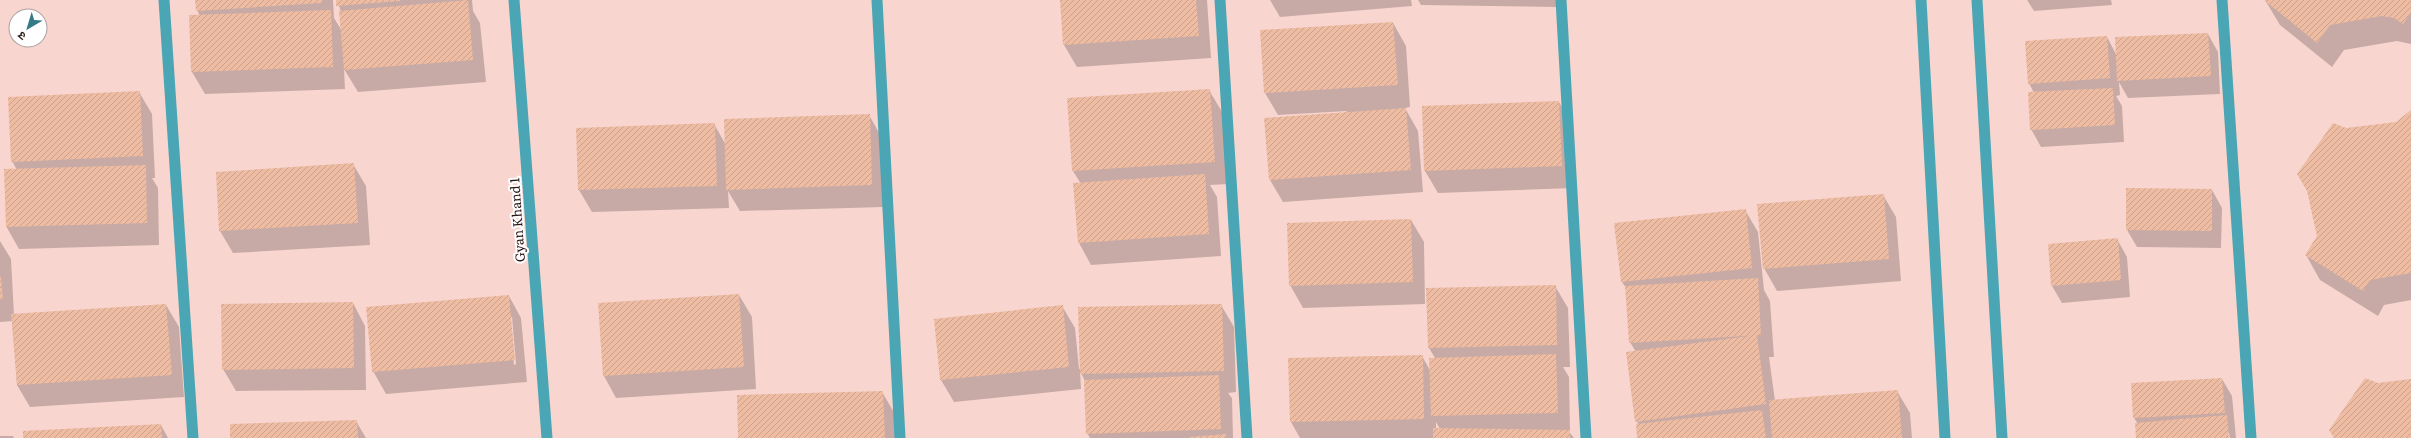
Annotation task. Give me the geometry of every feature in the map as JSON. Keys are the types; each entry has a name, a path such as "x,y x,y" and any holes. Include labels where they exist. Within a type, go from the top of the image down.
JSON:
{"street":[{"path":"164,0 193,438"},
{"name":"Gyan Khand 1","path":"514,0 546,438"},
{"path":"877,0 900,438"},
{"path":"1220,0 1247,438"},
{"path":"1561,0 1586,438"},
{"path":"1921,0 1945,438"},
{"path":"1977,0 2002,438"},
{"path":"2222,0 2251,438"}],"building":[{"path":"195,0 322,0 322,3 196,11"},
{"path":"336,0 400,0 400,1 336,6"},
{"path":"468,0 473,60 344,70 339,11"},
{"path":"1060,0 1196,0 1199,36 1063,45"},
{"path":"2264,0 2411,0 2411,12 2403,24 2394,18 2382,16 2330,25 2317,43"},
{"path":"331,10 333,67 191,72 189,15"},
{"path":"1393,22 1398,85 1264,93 1260,30"},
{"path":"2208,33 2211,76 2117,81 2115,37"},
{"path":"2107,36 2110,78 2028,84 2025,41"},
{"path":"2113,88 2115,125 2030,130 2028,92"},
{"path":"1210,89 1215,162 1072,171 1067,98"},
{"path":"140,91 143,156 11,162 8,97"},
{"path":"1559,101 1562,166 1424,171 1422,106"},
{"path":"1406,108 1411,170 1269,180 1264,118"},
{"path":"2411,110 2411,273 2370,280 2363,291 2305,255 2317,236 2307,191 2297,174 2333,123 2346,128 2396,122"},
{"path":"870,114 872,185 726,190 724,119"},
{"path":"715,123 717,186 578,190 576,128"},
{"path":"354,163 358,223 219,231 216,172"},
{"path":"146,165 147,223 6,227 4,169"},
{"path":"1205,174 1209,234 1078,243 1073,183"},
{"path":"2126,188 2212,189 2212,231 2126,230"},
{"path":"1884,194 1889,259 1763,269 1757,204"},
{"path":"1746,209 1752,268 1621,282 1614,223"},
{"path":"1411,219 1413,282 1289,286 1287,223"},
{"path":"2118,238 2121,280 2051,286 2048,244"},
{"path":"1,277 3,299 0,299"},
{"path":"1758,278 1761,335 1629,343 1625,286"},
{"path":"1556,285 1557,345 1428,348 1426,288"},
{"path":"739,294 744,367 603,376 598,303"},
{"path":"509,295 515,360 372,372 366,307"},
{"path":"353,302 354,368 222,370 221,304"},
{"path":"166,304 172,375 17,385 11,314"},
{"path":"1222,304 1224,371 1080,374 1078,307"},
{"path":"1063,305 1069,367 940,380 934,319"},
{"path":"1757,335 1766,404 1635,422 1626,352"},
{"path":"1556,354 1558,413 1431,416 1429,358"},
{"path":"1423,355 1424,419 1290,422 1288,358"},
{"path":"1219,375 1221,429 1086,434 1084,380"},
{"path":"2222,378 2225,413 2133,418 2131,383"},
{"path":"2365,378 2378,383 2411,379 2411,438 2334,438 2329,430"},
{"path":"1898,390 1902,438 1772,438 1769,400"},
{"path":"883,391 885,438 738,438 737,395"},
{"path":"1762,410 1766,438 1637,438 1636,424"},
{"path":"2227,415 2229,438 2136,438 2135,423"},
{"path":"357,420 358,438 230,438 230,424"},
{"path":"161,424 162,438 23,438 23,431"},
{"path":"1433,428 1570,430 1570,438 1433,438"},
{"path":"1226,434 1226,438 1190,438 1190,437"}]}
